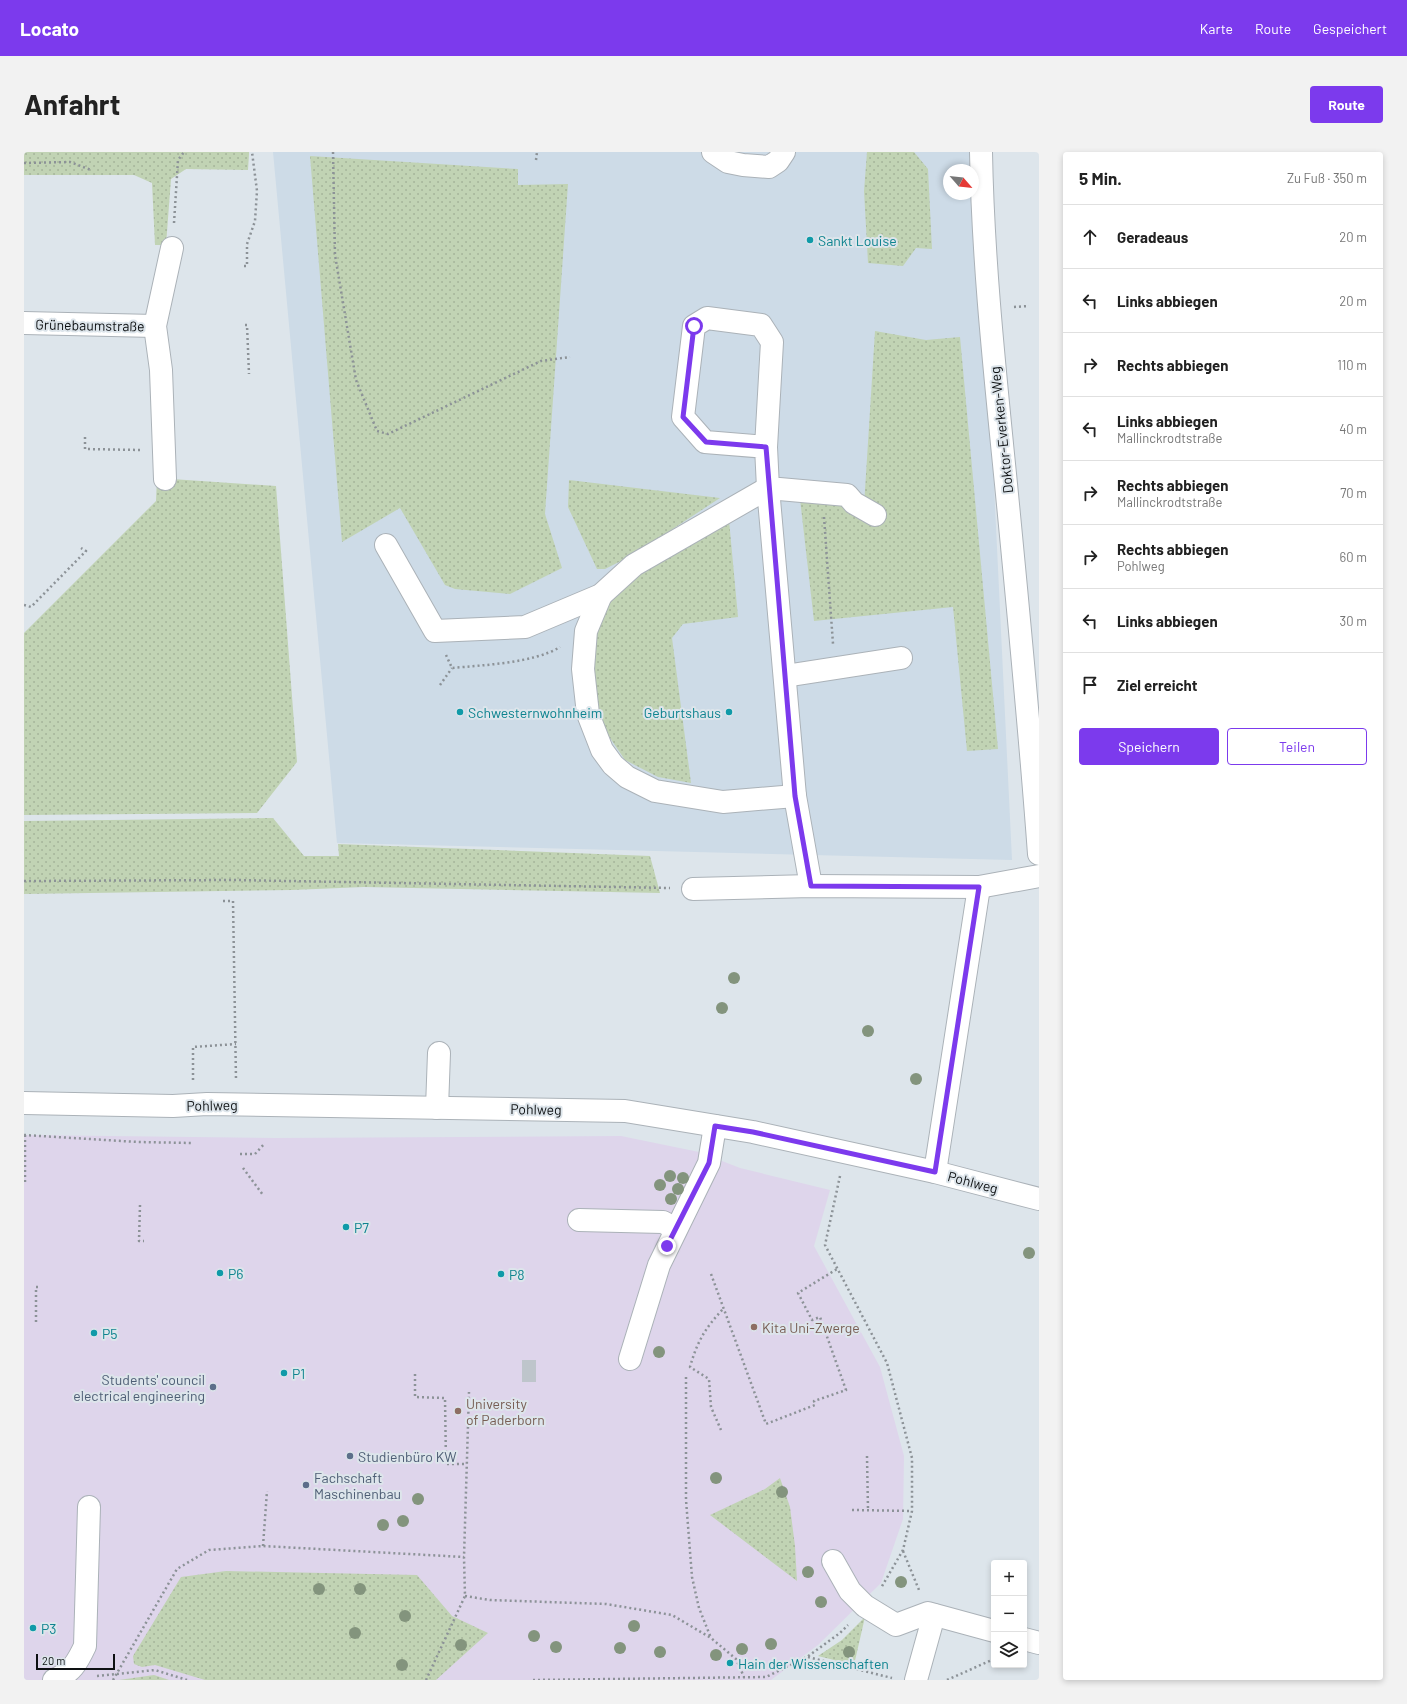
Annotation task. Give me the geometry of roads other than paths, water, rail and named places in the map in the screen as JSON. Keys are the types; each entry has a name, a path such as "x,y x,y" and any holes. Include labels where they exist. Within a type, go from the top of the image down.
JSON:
{"street":[{"path":"713,152 728,162 742,165 769,167 778,161 784,152"},
{"name":"Doktor-Everken-Weg","path":"981,152 983,238 992,341 1034,706 1039,854"},
{"path":"165,479 161,370 155,326 172,248"},
{"path":"766,447 706,442 683,417 694,326 707,318 761,325 772,342 766,447 768,488 795,796 811,886"},
{"name":"Grünebaumstraße","path":"24,323 155,326"},
{"path":"386,545 435,630 525,627 601,595 634,564 768,488 847,495 854,503 875,515"},
{"path":"601,595 586,631 583,669 588,714 602,750 613,765 628,777 656,791 723,802 795,796"},
{"path":"785,676 901,658"},
{"path":"693,889 811,886 979,887 1039,876"},
{"path":"935,1172 979,887"},
{"path":"437,1108 439,1053"},
{"name":"Pohlweg","path":"24,1103 625,1111 753,1132 935,1172 1039,1199"},
{"path":"630,1359 659,1265 709,1163 715,1126"},
{"path":"579,1220 663,1222 676,1229"},
{"path":"60,1677 78,1661 85,1646 89,1507"},
{"path":"833,1561 850,1591 865,1606 896,1625 931,1614 991,1630"},
{"path":"916,1680 931,1614"},
{"path":"1027,1640 1039,1643"}],"tunnel":[{"path":"522,1371 536,1371"}],"place":[{"name":"Sankt Louise","path":"810,240"},
{"name":"Schwesternwohnheim","path":"460,712"},
{"name":"Geburtshaus","path":"729,712"},
{"name":"P7","path":"346,1227"},
{"name":"P6","path":"220,1273"},
{"name":"P8","path":"501,1274"},
{"name":"Kita Uni-Zwerge","path":"754,1327"},
{"name":"P5","path":"94,1333"},
{"name":"P1","path":"284,1373"},
{"name":"Students' council electrical engineering","path":"213,1387"},
{"name":"University of Paderborn","path":"458,1411"},
{"name":"Studienbüro KW","path":"350,1456"},
{"name":"Fachschaft Maschinenbau","path":"306,1485"},
{"name":"P3","path":"33,1628"},
{"name":"Hain der Wissenschaften","path":"730,1663"}]}
